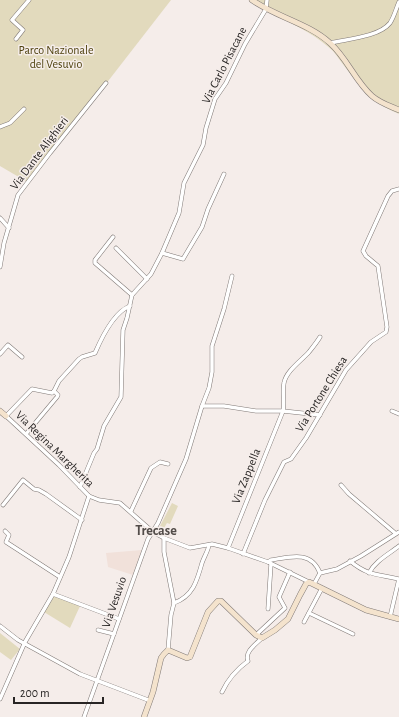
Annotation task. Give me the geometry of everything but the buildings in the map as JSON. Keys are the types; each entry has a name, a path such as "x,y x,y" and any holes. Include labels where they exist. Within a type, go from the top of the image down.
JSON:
{"street":[{"path":"16,39 24,30 12,20 29,0"},
{"path":"252,0 266,9 309,29 330,43 372,96 399,110"},
{"path":"266,9 267,0"},
{"path":"330,43 383,30 390,23 399,2"},
{"name":"Via Carlo Pisacane","path":"132,295 147,279 162,253 179,213 184,183 203,145 206,128 215,99 226,83 245,44 266,9"},
{"name":"Via Dante Alighieri","path":"0,266 18,195 106,83"},
{"path":"0,127 10,123 24,109"},
{"path":"162,253 183,260 202,227 208,209 224,174"},
{"name":"Via Portone Chiesa","path":"243,554 265,500 284,462 291,459 320,416 346,370 372,342 386,332 387,327 378,266 366,256 363,251 388,196 392,191 399,189"},
{"path":"0,218 9,228"},
{"path":"80,487 97,449 104,426 121,397 123,330 132,295 94,263 113,237"},
{"path":"0,242 4,246"},
{"path":"116,248 147,279"},
{"name":"Via Vesuvio","path":"84,717 148,539 158,523 186,458 209,388 212,372 212,346 224,309 232,276"},
{"path":"6,416 32,389 52,393 59,381 79,358 95,354 101,340 113,322 127,307 130,306"},
{"name":"Via Zappella","path":"228,548 283,411 285,379 320,337"},
{"path":"0,354 8,345 22,357"},
{"path":"26,434 57,397 58,395 54,390"},
{"path":"202,406 224,406 256,410 283,411 320,416"},
{"name":"Via Regina Margherita","path":"0,411 59,465 89,496 99,500 120,503 153,532 190,548 215,544 228,548 270,563 312,583"},
{"path":"392,411 399,414"},
{"path":"130,511 151,468 160,462 168,464"},
{"path":"3,505 23,480 34,489 46,494 82,520"},
{"path":"312,583 320,573 337,569 361,556 397,532 349,494 342,485"},
{"path":"0,698 24,644 53,594 69,556 89,496"},
{"path":"4,531 10,535 6,542 60,577"},
{"path":"144,717 153,692 161,658 168,650 171,615 174,603 164,552 164,538"},
{"path":"174,603 187,596 193,588 209,545"},
{"path":"369,573 371,568 399,546"},
{"path":"268,609 271,560 302,556 315,564 320,573"},
{"path":"350,561 360,569 369,573 399,579 390,617"},
{"path":"256,635 285,608 279,597 290,572"},
{"path":"222,692 226,682 241,666 248,661 247,653 262,638 275,630 288,619 306,584 312,583 359,607 399,619"},
{"path":"304,622 322,588"},
{"path":"53,594 119,619"},
{"path":"168,650 187,658 190,657 208,612 218,601 221,601 256,635 262,638"},
{"path":"309,613 353,634"},
{"path":"0,626 24,644 80,674 148,700"},
{"path":"98,630 114,634"}],"shaded area":[{"path":"142,550 133,575 108,567 106,553"}],"green space":[{"name":"Parco Nazionale del Vesuvio","path":"0,0 171,0 29,183 0,166"},
{"path":"249,0 399,0 399,114 369,95 354,79 333,51 321,41 302,29 257,6"},
{"path":"172,503 178,506 170,524 167,523 164,528 160,526"},
{"path":"54,596 80,606 70,628 44,612"},
{"path":"0,633 20,649 11,660 0,652"}],"district":[{"name":"Trecase","path":"156,530"}]}
